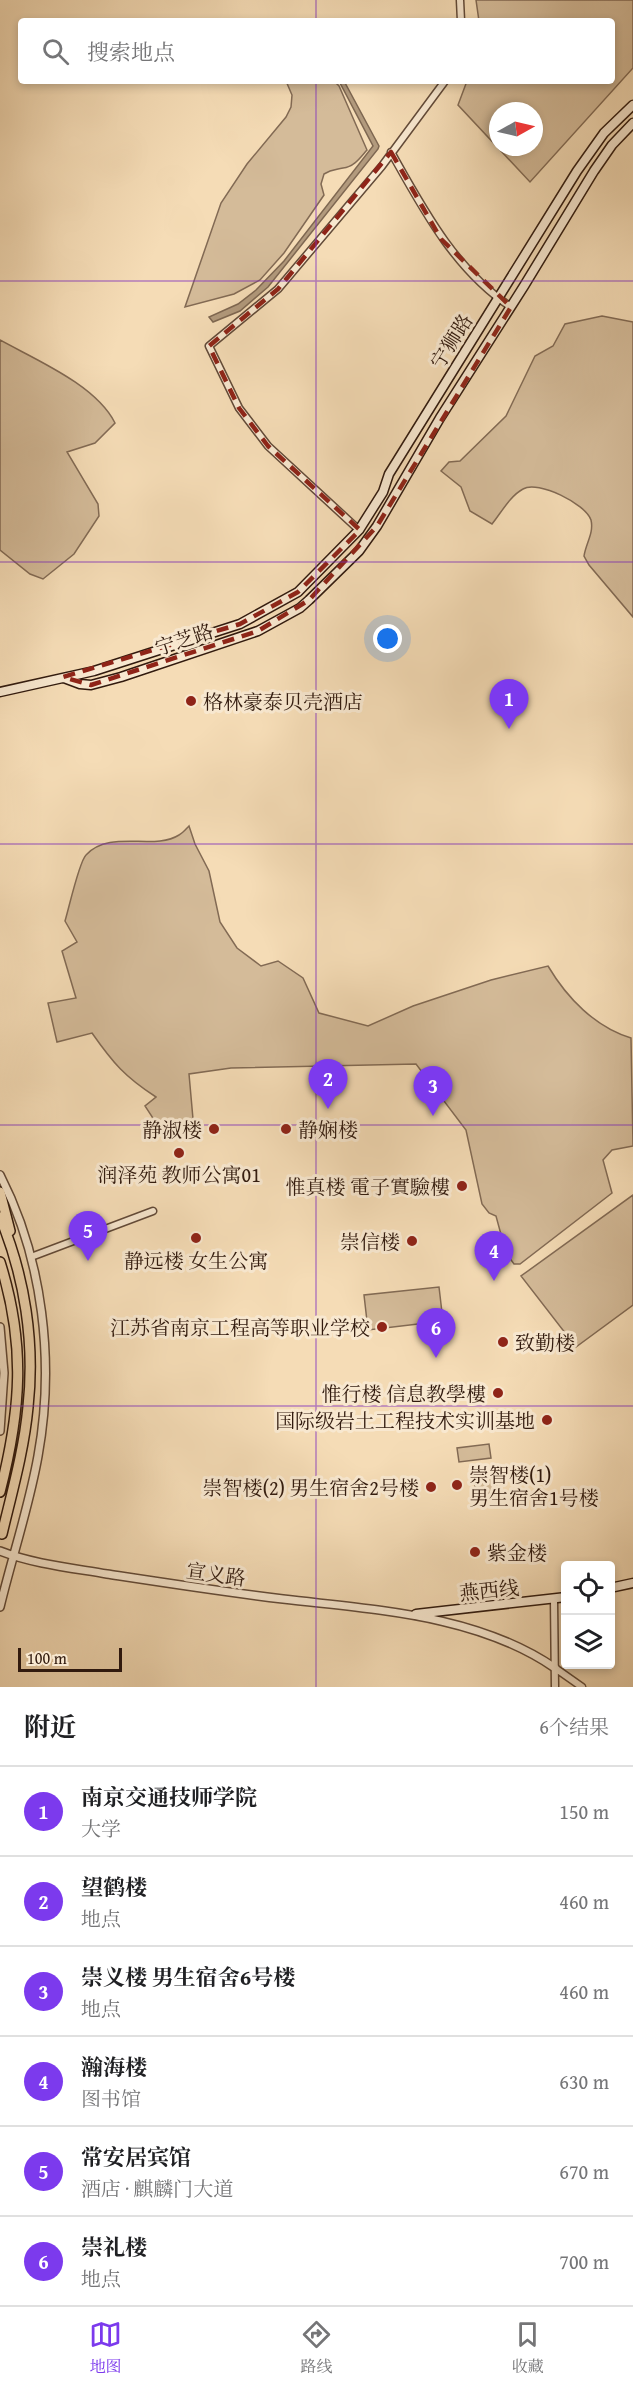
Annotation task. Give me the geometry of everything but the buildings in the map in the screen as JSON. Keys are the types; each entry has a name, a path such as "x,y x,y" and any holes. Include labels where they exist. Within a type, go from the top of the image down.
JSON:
{"highway":[{"path":"0,1192 8,1218 26,1309 30,1380 21,1449 2,1534"},
{"path":"0,1217 17,1268"},
{"path":"0,1262 15,1325 19,1386 11,1449 0,1492"}],"main road":[{"name":"宁狮路","path":"298,592 359,530 383,492 389,474 577,171 604,133 633,105"},
{"name":"宁狮路","path":"309,600 359,551 377,526 440,418 594,171 612,145 633,123"},
{"name":"宁芝路","path":"0,692 94,671 240,624 298,592"},
{"name":"宁芝路","path":"63,677 80,684 92,685 121,677 258,631 300,608 309,600"},
{"path":"615,1587 633,1583"},
{"name":"燕西线","path":"416,1614 561,1598"}],"street":[{"path":"460,0 461,18"},
{"path":"359,530 268,446 239,408 209,346 278,289 382,166 443,84"},
{"path":"391,152 441,239 497,297 511,306"},
{"path":"0,1174 17,1213 31,1257 41,1308 45,1384 38,1457 0,1607"},
{"path":"31,1257 153,1211"},
{"path":"0,1327 4,1373 0,1431"},
{"name":"宣义路","path":"0,1551 13,1556 77,1569 205,1590 416,1614 501,1640 535,1655 555,1668"},
{"path":"554,1600 555,1687"},
{"path":"555,1668 582,1687"}],"highlighted area":[{"path":"391,152 441,239 511,307 377,526 309,600 258,631 91,685 63,677 240,624 298,592 360,530 268,446 239,408 209,346 278,289"}],"shaded area":[{"path":"476,0 633,0 633,68 530,182 506,156 543,156 543,102 489,102 489,138 458,105 466,84 615,84 615,18 479,18"},
{"path":"287,84 337,84 367,150 350,166 324,174 321,184 324,195 284,253 260,280 234,294 185,307 221,203 247,164 286,117 291,107 292,95"},
{"path":"341,84 346,84 379,146 378,149 268,287 240,311 213,322 209,317 238,304 256,290 284,261 373,146"},
{"path":"602,316 633,322 633,617 584,556 592,525 587,514 580,507 561,495 530,487 514,496 492,524 470,511 461,487 441,471 449,462 460,461 506,416 535,356 553,346 565,324"},
{"path":"0,340 80,385 106,409 115,423 95,443 67,452 98,504 99,516 74,554 43,579 30,574 0,550"},
{"path":"189,826 195,844 209,871 220,922 237,948 261,966 278,961 303,978 319,1013 368,1026 413,1006 491,980 548,966 583,1010 606,1027 631,1038 633,1146 612,1150 603,1160 612,1193 520,1264 514,1264 506,1253 496,1216 489,1213 482,1204 466,1130 416,1064 231,1068 189,1074 193,1119 158,1126 145,1106 156,1097 120,1069 92,1033 57,1042 48,1003 76,998 62,951 77,942 65,921 83,859 96,847 107,843 169,839 180,834"},
{"path":"633,1195 633,1305 576,1347 521,1276"},
{"path":"439,1287 443,1321 368,1330 364,1295"},
{"path":"489,1444 491,1458 459,1462 457,1448"},
{"path":"494,1467 499,1504 493,1504 491,1493 476,1495 473,1470"}],"place":[{"name":"格林豪泰贝壳酒店","path":"191,701"},
{"name":"南京交通技师学院","path":"509,729"},
{"name":"望鹤楼","path":"328,1109"},
{"name":"崇义楼 男生宿舍6号楼","path":"433,1116"},
{"name":"静淑楼","path":"214,1129"},
{"name":"静娴楼","path":"286,1129"},
{"name":"润泽苑 教师公寓01","path":"179,1153"},
{"name":"惟真楼 電子實驗樓","path":"462,1186"},
{"name":"静远楼 女生公寓","path":"196,1238"},
{"name":"崇信楼","path":"412,1241"},
{"name":"常安居宾馆","path":"88,1261"},
{"name":"瀚海楼","path":"494,1281"},
{"name":"江苏省南京工程高等职业学校","path":"382,1327"},
{"name":"致勤楼","path":"503,1342"},
{"name":"崇礼楼","path":"436,1358"},
{"name":"惟行楼 信息教學樓","path":"498,1393"},
{"name":"国际级岩土工程技术实训基地","path":"547,1420"},
{"name":"崇智楼(1) 男生宿舍1号楼","path":"457,1485"},
{"name":"崇智楼(2) 男生宿舍2号楼","path":"431,1487"},
{"name":"紫金楼","path":"475,1552"}]}
